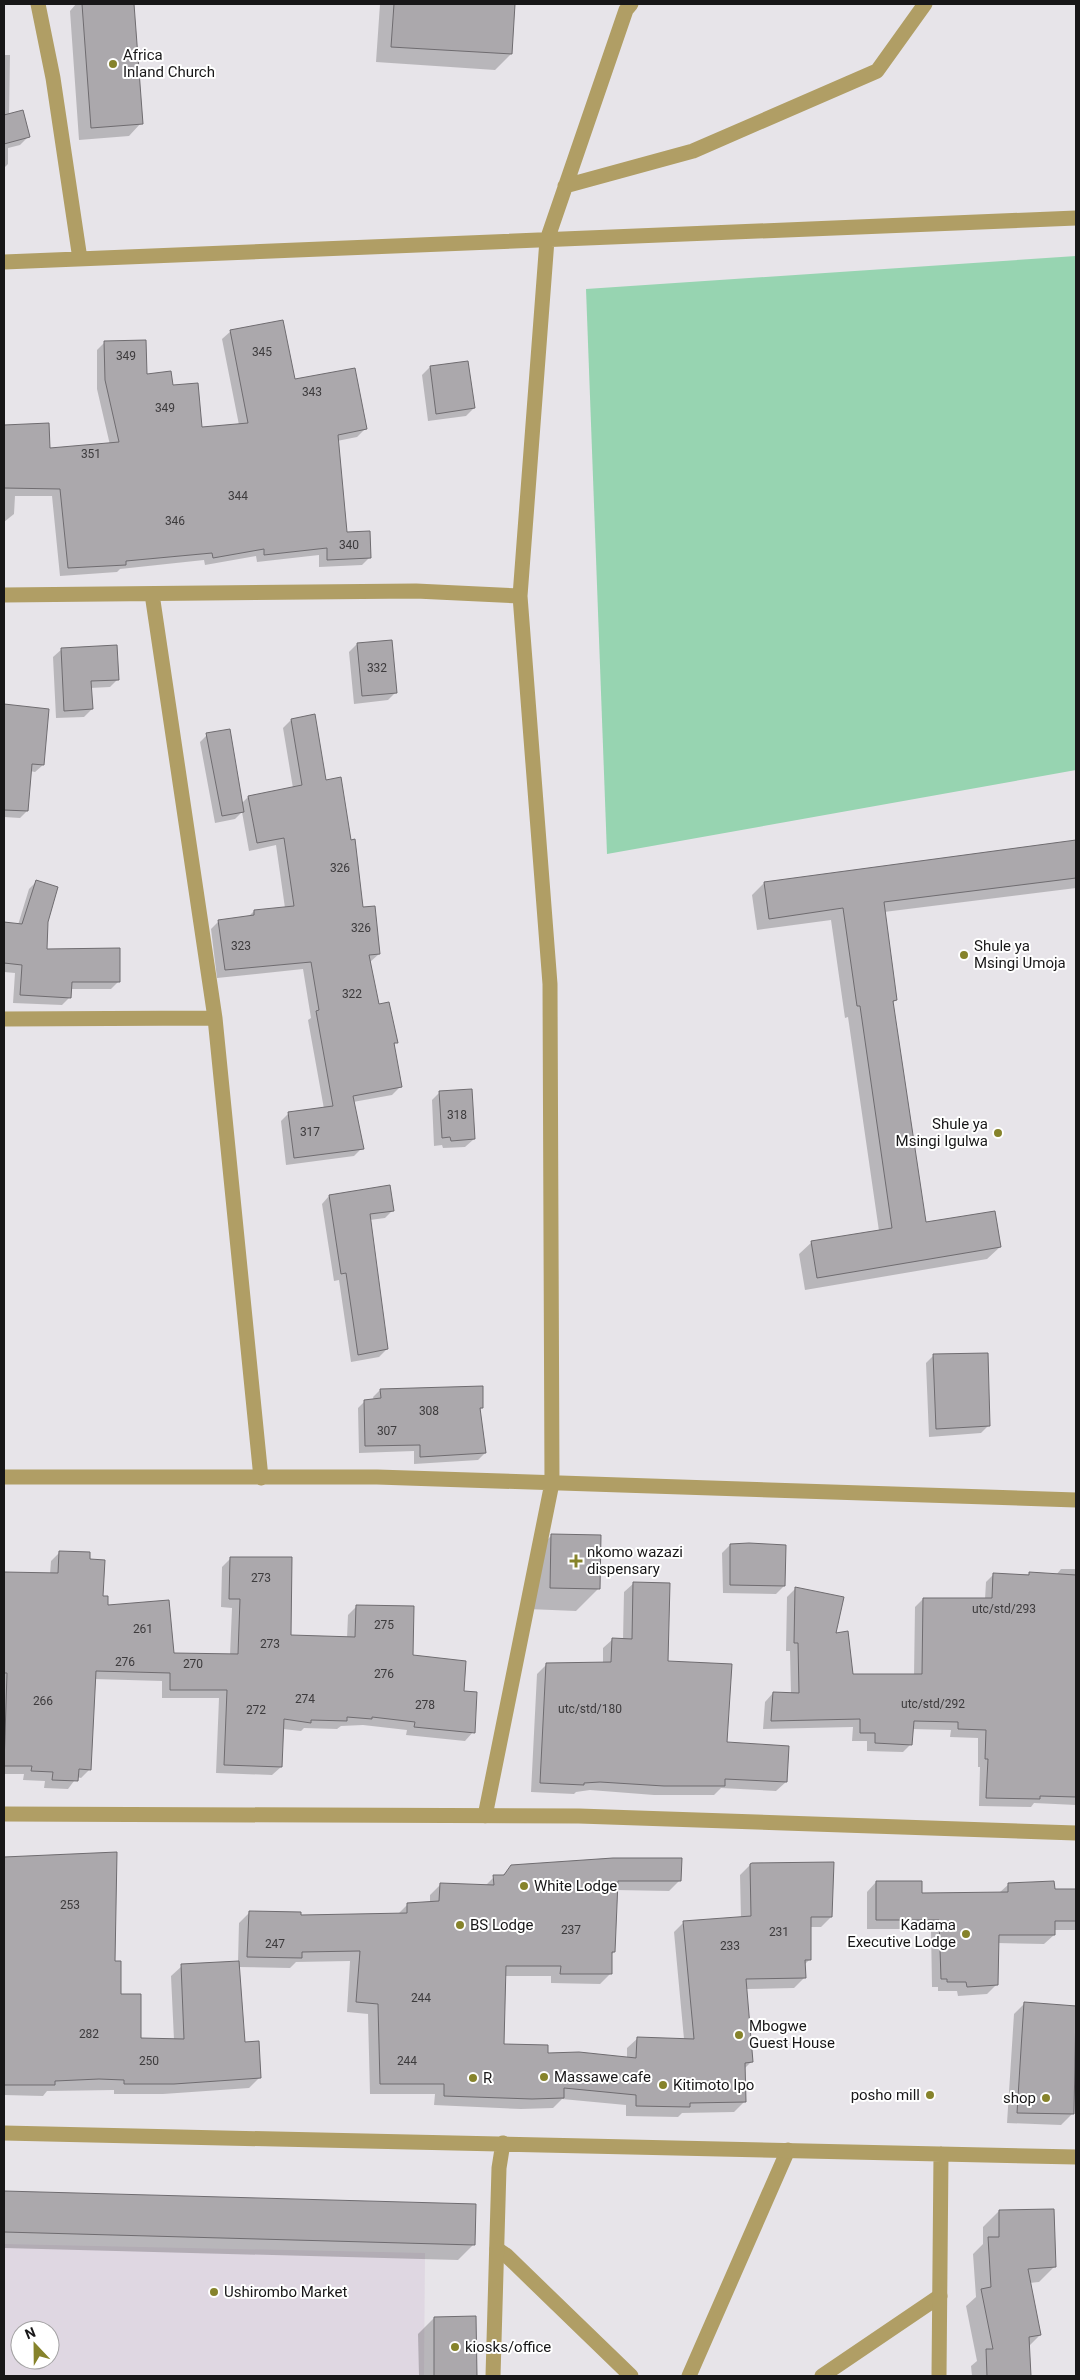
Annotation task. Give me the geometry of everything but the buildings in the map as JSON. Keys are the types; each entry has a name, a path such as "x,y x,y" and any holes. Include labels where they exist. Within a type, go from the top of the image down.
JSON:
{"street":[{"path":"38,4 53,78 80,259"},
{"path":"485,1816 552,1483 550,984 520,596 547,240 626,10 631,4"},
{"path":"566,186 694,151 877,71 925,4"},
{"path":"4,262 1076,218"},
{"path":"4,595 416,591 520,596"},
{"path":"152,594 215,1018 261,1478"},
{"path":"4,1019 215,1018"},
{"path":"4,1477 377,1477 1076,1500"},
{"path":"4,1814 579,1816 1076,1833"},
{"path":"4,2133 1076,2157"},
{"path":"493,2376 499,2168 503,2143"},
{"path":"689,2376 788,2150"},
{"path":"939,2376 941,2154"},
{"path":"496,2249 506,2255 631,2376"},
{"path":"822,2376 940,2296"}],"shaded area":[{"name":"Ushirombo Market","path":"4,2244 425,2253 424,2376 4,2376"}],"green space":[{"path":"1076,256 1076,770 607,854 586,289"}],"place":[{"name":"Africa Inland Church","path":"113,64"},
{"name":"Shule ya Msingi Umoja","path":"964,955"},
{"name":"Shule ya Msingi Igulwa","path":"998,1133"},
{"name":"nkomo wazazi dispensary","path":"576,1561"},
{"name":"White Lodge","path":"524,1886"},
{"name":"BS Lodge","path":"460,1925"},
{"name":"Kadama Executive Lodge","path":"966,1934"},
{"name":"Mbogwe Guest House","path":"739,2035"},
{"name":"Massawe cafe","path":"544,2077"},
{"name":"R","path":"473,2078"},
{"name":"Kitimoto Ipo","path":"663,2085"},
{"name":"posho mill","path":"930,2095"},
{"name":"shop","path":"1046,2098"},
{"name":"Ushirombo Market","path":"214,2292"},
{"name":"kiosks/office","path":"455,2347"}]}
